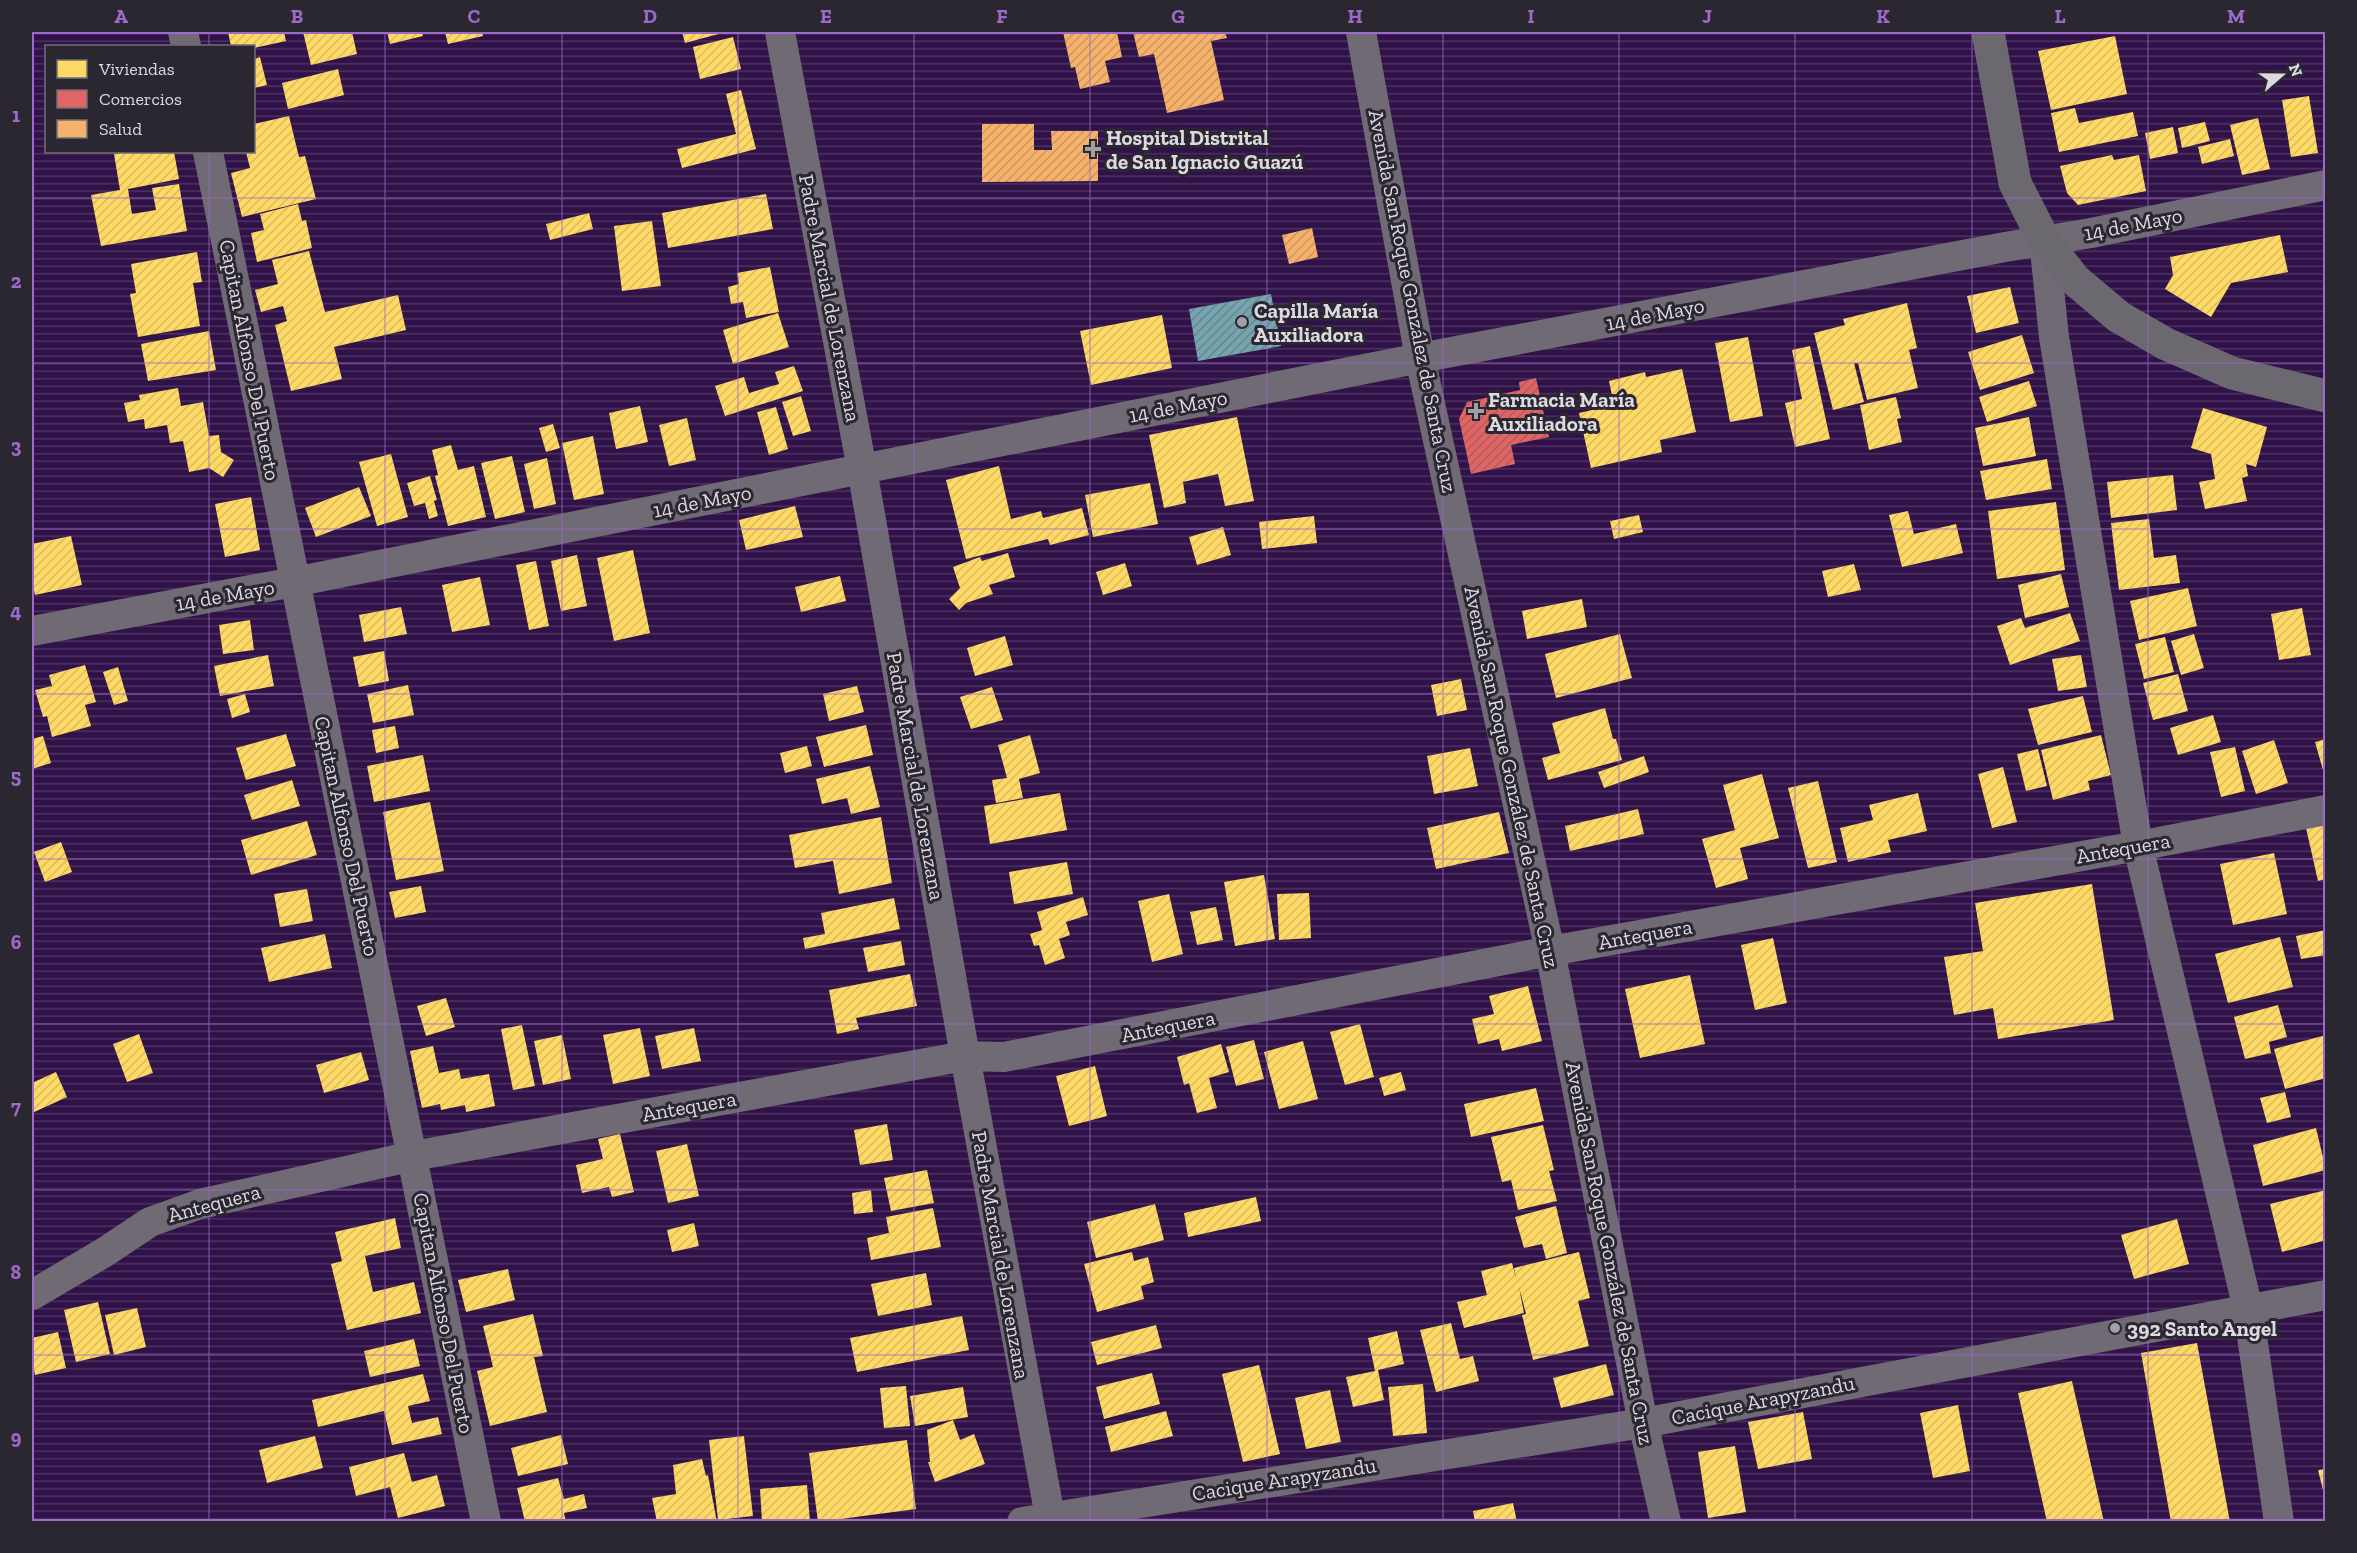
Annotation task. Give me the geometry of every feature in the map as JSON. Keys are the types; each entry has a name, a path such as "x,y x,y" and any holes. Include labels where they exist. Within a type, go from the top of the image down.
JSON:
{"highway":[{"path":"1988,32 2015,183 2044,240 2074,280 2120,317 2166,344 2232,373 2325,396"}],"street":[{"name":"Padre Marcial de Lorenzana","path":"780,32 862,470 965,1056 1041,1520"},
{"name":"Avenida San Roque González de Santa Cruz","path":"1361,32 1420,358 1550,951 1642,1423 1666,1521"},
{"name":"Capitan Alfonso Del Puerto","path":"207,153 486,1521"},
{"name":"14 de Mayo","path":"32,631 294,582 1420,358 2091,233 2325,185"},
{"path":"2044,240 2054,337 2138,846 2248,1309 2279,1521"},
{"name":"Antequera","path":"32,1295 105,1252 150,1222 170,1214 200,1204 413,1156 965,1056 1004,1058 1550,951 2138,846 2325,810"},
{"name":"Cacique Arapyzandu","path":"1041,1520 1642,1423 2325,1295"}],"shaded area":[{"path":"32,32 2325,32 2325,1521 32,1521"}],"building: Viviendas":[{"path":"228,32 284,32 286,41 255,48 255,45 231,45"},
{"path":"303,32 352,32 357,54 311,65"},
{"path":"387,32 422,32 423,36 390,44"},
{"path":"445,32 482,32 483,36 448,44"},
{"path":"682,32 726,32 685,43"},
{"path":"2115,36 2127,94 2051,110 2038,51"},
{"path":"733,37 741,69 700,79 693,47"},
{"path":"260,57 267,85 255,88 255,59"},
{"path":"338,69 344,95 288,109 282,83"},
{"path":"741,90 756,149 682,168 677,149 736,134 726,94"},
{"path":"2309,96 2318,153 2291,157 2282,100"},
{"path":"2075,108 2079,123 2133,112 2138,136 2059,152 2051,113"},
{"path":"289,116 299,157 305,156 316,199 242,217 231,173 250,168 246,153 255,153 255,124"},
{"path":"2258,118 2270,169 2242,175 2230,125"},
{"path":"2205,122 2210,141 2182,148 2178,128"},
{"path":"2173,127 2178,153 2150,159 2145,133"},
{"path":"2230,139 2234,156 2202,164 2198,147"},
{"path":"174,153 179,179 128,189 132,214 156,210 152,188 179,184 187,231 101,246 91,195 120,190 114,154"},
{"path":"2112,155 2114,160 2139,155 2146,191 2078,205 2067,193 2060,166"},
{"path":"766,194 773,229 668,248 662,213"},
{"path":"298,204 302,221 306,220 312,248 257,262 251,233 264,230 260,214"},
{"path":"589,213 593,229 550,240 546,224"},
{"path":"652,221 661,286 622,291 614,226"},
{"path":"2280,235 2288,272 2231,283 2211,317 2165,289 2173,275 2170,257"},
{"path":"309,251 325,312 398,295 406,330 334,347 342,379 291,391 275,325 287,321 283,306 261,312 255,290 278,284 272,260"},
{"path":"197,252 202,282 193,283 200,326 138,337 130,294 136,293 131,264"},
{"path":"770,267 779,312 746,318 743,302 731,304 728,287 739,284 737,273"},
{"path":"2010,287 2019,323 1976,333 1967,296"},
{"path":"1907,303 1917,348 1909,350 1918,388 1867,400 1858,363 1854,363 1864,402 1833,410 1814,333 1845,325 1843,319"},
{"path":"778,313 789,347 733,364 723,330"},
{"path":"1162,315 1172,368 1091,385 1080,331"},
{"path":"209,331 216,370 148,381 141,344"},
{"path":"2022,335 2034,373 1980,390 1968,352"},
{"path":"1748,337 1763,416 1730,422 1715,343"},
{"path":"1810,346 1830,439 1795,447 1785,403 1802,399 1792,350"},
{"path":"794,366 803,391 725,416 715,386 744,377 749,393 779,384 775,372"},
{"path":"1682,369 1696,432 1660,440 1662,452 1591,468 1579,413 1614,405 1609,381 1645,372 1646,377"},
{"path":"2029,381 2037,406 1987,422 1979,397"},
{"path":"178,388 181,406 203,402 209,436 219,435 221,452 234,460 223,477 209,468 189,472 183,441 170,443 167,425 145,429 144,419 128,422 124,403 140,400 139,395"},
{"path":"801,396 811,431 793,436 782,402"},
{"path":"1896,397 1901,418 1897,419 1902,442 1869,450 1860,405"},
{"path":"640,406 648,442 616,449 609,413"},
{"path":"776,407 788,449 769,455 757,412"},
{"path":"2203,408 2267,427 2256,467 2246,464 2248,476 2242,478 2247,501 2205,509 2199,482 2215,479 2211,454 2191,448"},
{"path":"1237,417 1254,501 1225,506 1218,474 1183,482 1186,503 1164,508 1149,435"},
{"path":"2029,417 2036,456 1983,466 1975,428"},
{"path":"687,418 696,460 669,466 659,425"},
{"path":"553,424 560,448 546,452 539,428"},
{"path":"593,436 604,494 574,500 562,443"},
{"path":"451,445 458,470 474,466 486,517 448,526 435,476 438,475 432,450"},
{"path":"391,454 408,517 377,526 359,462"},
{"path":"512,456 525,512 495,519 481,463"},
{"path":"547,458 556,504 534,509 524,464"},
{"path":"2047,459 2052,489 1986,500 1980,471"},
{"path":"999,466 1011,519 1041,511 1043,518 1082,508 1089,535 1050,545 1048,539 966,559 946,480"},
{"path":"2173,475 2177,510 2111,518 2107,482"},
{"path":"430,476 437,500 434,501 438,516 429,519 425,503 414,506 407,483"},
{"path":"1150,483 1158,524 1093,537 1085,495"},
{"path":"359,487 371,516 316,537 305,508"},
{"path":"251,497 260,550 225,557 215,504"},
{"path":"2056,502 2065,570 1997,579 1988,511"},
{"path":"795,506 803,537 746,550 739,520"},
{"path":"1908,511 1914,534 1956,524 1963,553 1902,567 1889,515"},
{"path":"1639,515 1643,532 1614,539 1610,521"},
{"path":"1314,516 1317,543 1262,549 1259,522"},
{"path":"2149,519 2154,558 2176,555 2180,583 2119,590 2111,523"},
{"path":"1223,527 1231,555 1197,565 1189,537"},
{"path":"71,536 82,585 35,595 32,580 32,544"},
{"path":"633,550 650,633 614,641 597,558"},
{"path":"1008,553 1015,577 989,585 993,594 966,603 959,610 949,599 960,588 953,567 980,557 982,561"},
{"path":"577,555 587,606 561,611 551,561"},
{"path":"536,561 549,626 529,630 516,565"},
{"path":"1125,563 1132,586 1103,595 1096,572"},
{"path":"1854,564 1861,590 1828,597 1822,571"},
{"path":"2061,574 2069,607 2025,618 2018,585"},
{"path":"840,576 846,601 801,612 795,587"},
{"path":"480,577 490,625 452,632 442,585"},
{"path":"2188,588 2197,626 2139,640 2130,601"},
{"path":"1582,599 1587,627 1527,639 1522,611"},
{"path":"401,607 407,634 364,642 359,615"},
{"path":"2302,608 2311,655 2279,660 2271,614"},
{"path":"2070,613 2080,641 2010,665 1997,626 2021,618 2025,628"},
{"path":"250,620 254,650 223,654 219,625"},
{"path":"1620,634 1632,678 1556,698 1545,654"},
{"path":"2194,634 2204,668 2181,675 2171,641"},
{"path":"1005,636 1013,665 975,676 967,648"},
{"path":"2165,637 2174,672 2144,679 2135,644"},
{"path":"384,651 389,681 359,687 353,657"},
{"path":"268,655 274,686 220,696 214,666"},
{"path":"2081,655 2087,687 2058,691 2052,659"},
{"path":"85,665 96,702 85,705 91,726 52,737 47,716 43,717 35,690 52,686 49,675"},
{"path":"118,667 128,701 114,705 103,672"},
{"path":"2178,674 2188,711 2153,720 2143,683"},
{"path":"1461,679 1467,710 1437,716 1431,685"},
{"path":"408,685 414,715 373,723 367,694"},
{"path":"857,686 864,712 829,721 823,694"},
{"path":"992,687 1003,720 971,729 960,697"},
{"path":"245,694 250,712 232,718 227,699"},
{"path":"2083,696 2092,732 2038,745 2028,709"},
{"path":"1605,708 1613,739 1616,739 1622,760 1548,780 1542,758 1560,753 1552,723"},
{"path":"2213,715 2221,742 2178,755 2170,728"},
{"path":"866,725 873,755 824,767 816,737"},
{"path":"395,726 399,748 376,753 372,730"},
{"path":"286,734 296,766 246,780 236,748"},
{"path":"1030,735 1040,773 1019,779 1023,798 996,803 992,780 1007,778 998,745"},
{"path":"2101,735 2111,775 2088,781 2090,790 2053,800 2041,750"},
{"path":"43,736 51,763 32,769 32,739"},
{"path":"2326,739 2326,770 2323,770 2315,742"},
{"path":"2274,740 2288,783 2256,794 2242,751"},
{"path":"807,746 812,766 785,773 780,753"},
{"path":"2235,747 2245,791 2221,797 2210,752"},
{"path":"1470,748 1478,786 1434,794 1427,756"},
{"path":"2038,749 2047,786 2026,791 2017,754"},
{"path":"423,755 430,791 374,802 367,766"},
{"path":"1644,756 1649,772 1604,788 1598,772"},
{"path":"870,766 880,807 851,814 847,798 822,804 816,779"},
{"path":"2003,767 2017,822 1992,828 1978,774"},
{"path":"1762,774 1779,838 1740,848 1748,879 1716,888 1702,839 1735,830 1723,785"},
{"path":"292,780 300,806 252,820 244,795"},
{"path":"1818,781 1837,862 1808,868 1788,788"},
{"path":"1060,793 1067,830 990,844 984,806"},
{"path":"1918,793 1927,831 1888,840 1891,852 1848,862 1840,828 1873,820 1869,805"},
{"path":"430,802 444,871 396,880 383,812"},
{"path":"1638,809 1644,834 1570,851 1565,826"},
{"path":"1499,812 1509,853 1436,869 1427,828"},
{"path":"881,817 892,883 839,894 833,861 795,868 789,835"},
{"path":"307,821 317,855 251,875 241,840"},
{"path":"2326,824 2326,879 2318,881 2306,828"},
{"path":"61,842 72,872 45,882 34,852"},
{"path":"2274,853 2287,914 2233,925 2220,864"},
{"path":"1067,862 1073,894 1014,904 1009,872"},
{"path":"1264,875 1275,939 1235,946 1224,882"},
{"path":"2092,884 2114,1020 1998,1039 1993,1008 1954,1015 1944,957 1983,951 1975,903"},
{"path":"421,886 426,912 395,918 389,892"},
{"path":"307,889 313,921 280,927 274,894"},
{"path":"1309,893 1311,938 1279,940 1277,894"},
{"path":"1169,894 1183,954 1152,962 1138,901"},
{"path":"1083,897 1088,915 1066,922 1070,935 1059,939 1065,958 1045,965 1039,945 1034,946 1030,934 1042,930 1037,912"},
{"path":"894,898 900,929 805,949 803,938 825,934 821,913"},
{"path":"1216,907 1223,940 1197,945 1190,912"},
{"path":"2326,930 2326,955 2301,959 2296,936"},
{"path":"325,934 332,968 269,982 261,948"},
{"path":"2280,937 2293,987 2228,1003 2215,954"},
{"path":"1773,938 1787,1003 1755,1010 1741,945"},
{"path":"901,941 905,965 868,972 863,948"},
{"path":"910,974 917,1006 856,1018 859,1029 837,1034 829,990"},
{"path":"1690,975 1705,1044 1640,1058 1625,989"},
{"path":"1528,986 1542,1041 1502,1051 1499,1039 1478,1044 1472,1019 1494,1014 1489,996"},
{"path":"446,998 455,1027 426,1036 417,1006"},
{"path":"2278,1005 2287,1037 2269,1042 2271,1053 2245,1059 2234,1017"},
{"path":"1360,1024 1374,1077 1345,1085 1330,1032"},
{"path":"522,1025 535,1086 513,1090 501,1029"},
{"path":"640,1028 650,1076 613,1084 603,1035"},
{"path":"694,1028 701,1061 662,1069 655,1036"},
{"path":"139,1034 153,1073 127,1082 113,1044"},
{"path":"562,1035 571,1079 543,1085 534,1041"},
{"path":"2326,1035 2326,1078 2285,1089 2274,1049"},
{"path":"1254,1040 1264,1079 1236,1086 1226,1047"},
{"path":"1303,1041 1318,1099 1279,1109 1264,1052"},
{"path":"1221,1044 1229,1072 1209,1078 1217,1108 1197,1113 1189,1083 1184,1085 1177,1057"},
{"path":"433,1046 439,1073 459,1069 461,1079 489,1074 495,1106 466,1112 465,1105 441,1110 440,1104 422,1108 410,1051"},
{"path":"361,1052 369,1080 324,1093 316,1065"},
{"path":"1095,1066 1107,1116 1069,1126 1056,1076"},
{"path":"56,1072 67,1097 32,1113 32,1083"},
{"path":"1401,1072 1406,1090 1384,1096 1379,1078"},
{"path":"1536,1088 1544,1121 1471,1137 1464,1104"},
{"path":"2285,1092 2291,1117 2267,1123 2260,1098"},
{"path":"887,1124 893,1160 860,1165 854,1130"},
{"path":"1543,1125 1554,1170 1549,1171 1557,1201 1518,1210 1511,1180 1502,1182 1491,1137"},
{"path":"2316,1128 2326,1170 2263,1186 2253,1145"},
{"path":"620,1134 634,1192 612,1197 609,1187 582,1193 576,1165 603,1159 598,1139"},
{"path":"687,1144 699,1196 668,1203 656,1151"},
{"path":"927,1170 934,1203 891,1211 884,1178"},
{"path":"871,1190 873,1212 854,1214 852,1193"},
{"path":"2326,1190 2326,1240 2282,1252 2270,1204"},
{"path":"1256,1197 1261,1221 1188,1237 1184,1213"},
{"path":"1155,1204 1164,1240 1096,1258 1087,1222"},
{"path":"1556,1206 1567,1253 1546,1259 1542,1244 1524,1248 1515,1217"},
{"path":"933,1208 941,1247 871,1260 867,1238 889,1233 886,1217"},
{"path":"395,1218 401,1248 365,1256 373,1292 414,1282 421,1313 347,1330 331,1264 342,1261 335,1232"},
{"path":"2177,1219 2189,1264 2134,1279 2121,1235"},
{"path":"694,1223 699,1246 672,1252 667,1230"},
{"path":"1132,1252 1134,1261 1148,1257 1154,1282 1141,1286 1144,1299 1097,1312 1084,1264"},
{"path":"1579,1252 1590,1298 1578,1301 1589,1346 1533,1360 1522,1315 1526,1314 1519,1287 1524,1313 1464,1328 1457,1302 1487,1295 1481,1271 1512,1263 1516,1278 1514,1268"},
{"path":"508,1269 515,1300 466,1312 458,1280"},
{"path":"926,1273 932,1305 878,1316 871,1284"},
{"path":"98,1302 110,1354 76,1362 64,1310"},
{"path":"137,1308 146,1347 114,1355 105,1315"},
{"path":"533,1314 543,1356 534,1357 547,1412 490,1426 477,1371 493,1367 483,1326"},
{"path":"962,1316 969,1350 857,1372 850,1338"},
{"path":"1451,1323 1460,1359 1473,1356 1479,1381 1436,1392 1420,1330"},
{"path":"1156,1325 1162,1348 1097,1365 1091,1342"},
{"path":"1397,1331 1404,1364 1378,1370 1384,1400 1353,1407 1346,1377 1375,1371 1368,1338"},
{"path":"58,1332 66,1368 35,1375 32,1338"},
{"path":"414,1339 420,1366 370,1377 364,1351"},
{"path":"2197,1343 2230,1522 2171,1522 2141,1353"},
{"path":"1606,1364 1614,1395 1561,1408 1553,1378"},
{"path":"1259,1365 1280,1454 1243,1462 1222,1374"},
{"path":"1152,1373 1160,1404 1104,1419 1096,1387"},
{"path":"423,1374 430,1401 408,1406 412,1423 438,1417 442,1434 392,1445 384,1411 318,1427 312,1400"},
{"path":"2072,1381 2104,1522 2047,1522 2018,1393"},
{"path":"1423,1384 1427,1433 1393,1436 1388,1387"},
{"path":"906,1386 910,1426 884,1428 880,1388"},
{"path":"963,1387 968,1417 915,1426 910,1396"},
{"path":"1330,1390 1341,1442 1306,1449 1295,1398"},
{"path":"1958,1405 1970,1471 1933,1478 1920,1413"},
{"path":"1166,1411 1173,1436 1111,1452 1105,1427"},
{"path":"1803,1412 1812,1459 1758,1469 1748,1422"},
{"path":"953,1420 960,1440 974,1434 985,1464 935,1482 928,1462 930,1462 927,1430"},
{"path":"561,1435 568,1464 518,1476 511,1448"},
{"path":"315,1436 323,1468 267,1483 259,1450"},
{"path":"744,1436 753,1516 718,1520 709,1440"},
{"path":"907,1440 916,1509 818,1522 809,1453"},
{"path":"1735,1446 1746,1512 1708,1518 1698,1452"},
{"path":"404,1453 412,1482 437,1475 445,1506 398,1518 390,1487 356,1496 349,1467"},
{"path":"702,1459 706,1476 708,1475 717,1522 657,1522 652,1498 676,1494 673,1465"},
{"path":"2326,1469 2326,1498 2325,1498 2318,1470"},
{"path":"558,1478 564,1499 584,1494 587,1508 564,1513 566,1522 525,1522 517,1488"},
{"path":"807,1485 810,1522 762,1522 760,1489"},
{"path":"1513,1503 1517,1522 1475,1522 1473,1511"}],"building: Comercios":[{"path":"1536,378 1549,437 1511,445 1515,464 1471,474 1459,419 1467,402 1520,390 1519,382"}],"building: Salud":[{"path":"1063,32 1117,32 1122,57 1105,61 1110,82 1080,89 1075,67 1071,68"},
{"path":"1133,32 1225,32 1227,38 1211,41 1224,100 1167,113 1154,54 1139,57"},
{"path":"982,124 1034,124 1034,150 1052,150 1051,131 1098,131 1098,181 982,182"},
{"path":"1312,228 1318,257 1289,264 1282,235"}],"building: Público":[{"path":"1271,294 1281,346 1198,361 1189,309"}],"place":[{"name":"Hospital Distrital de San Ignacio Guazú","path":"1093,149"},
{"name":"Capilla María Auxiliadora","path":"1242,322"},
{"name":"Farmacia María Auxiliadora","path":"1476,411"},
{"name":"392 Santo Angel","path":"2115,1328"}]}
